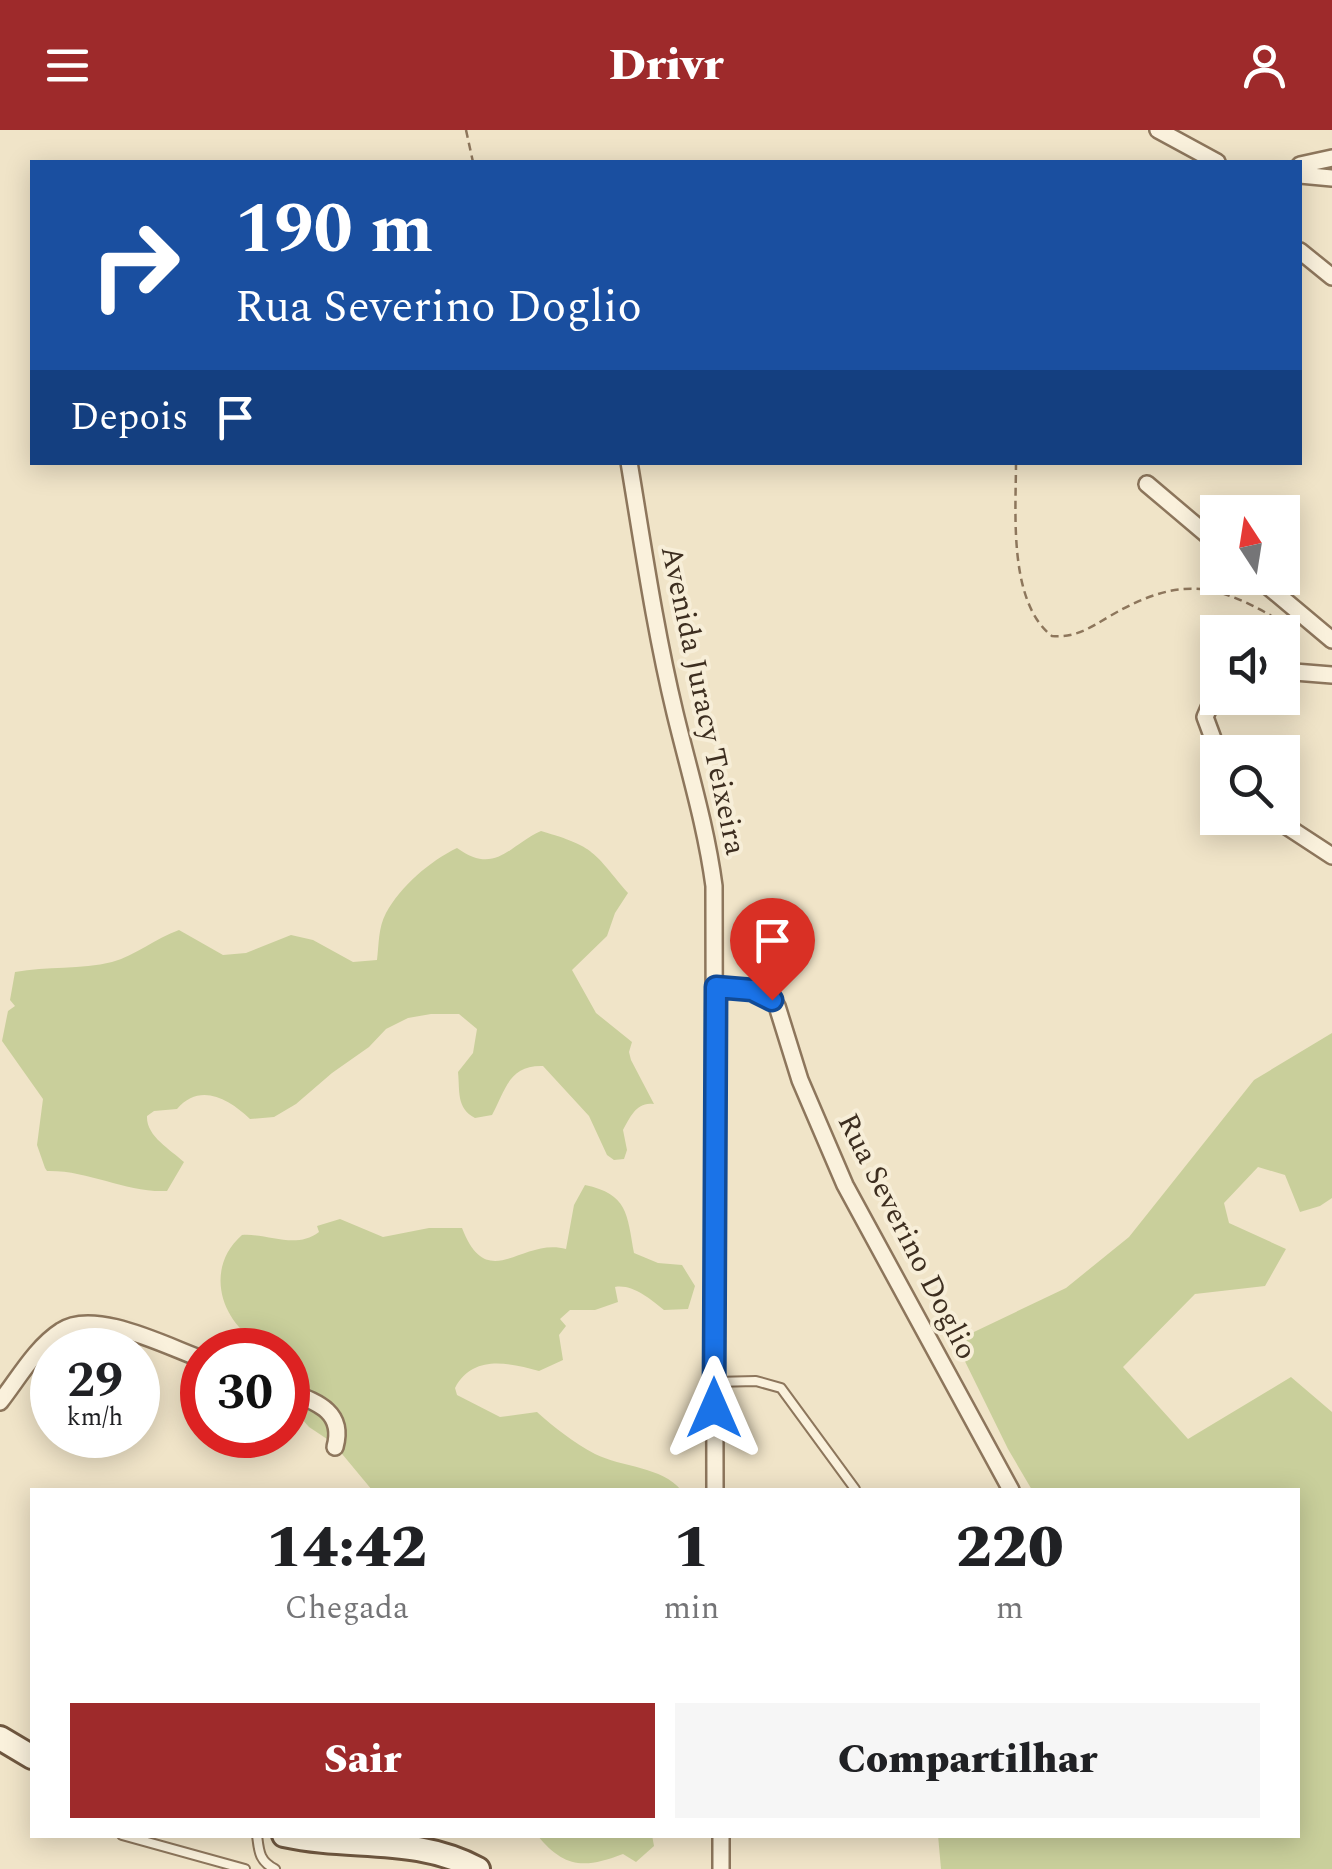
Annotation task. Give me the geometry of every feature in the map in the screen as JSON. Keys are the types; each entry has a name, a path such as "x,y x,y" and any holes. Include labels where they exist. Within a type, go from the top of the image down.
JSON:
{"main road":[{"path":"361,1839 418,1846 478,1869"}],"street":[{"path":"1158,130 1213,160"},
{"path":"1302,164 1332,158"},
{"path":"1302,175 1332,178"},
{"path":"1302,253 1332,277"},
{"name":"Avenida Juracy Teixeira","path":"629,465 648,588 708,844 714,886 715,1488"},
{"path":"1147,484 1200,529"},
{"path":"1278,595 1332,640"},
{"path":"1300,673 1332,675"},
{"path":"1300,835 1332,856"},
{"name":"Rua Severino Doglio","path":"716,987 762,994 777,1006 800,1080 844,1186 1011,1488"},
{"path":"0,1402 41,1350 70,1326 99,1324 180,1352"},
{"path":"310,1401 335,1417 339,1432 336,1446"},
{"path":"0,1723 17,1749"},
{"path":"721,1838 721,1869"}],"lane":[{"path":"714,1382 756,1381 781,1388 853,1488"},
{"path":"133,1838 246,1869"},
{"path":"257,1838 264,1863 275,1869"}],"path":[{"path":"466,130 473,160"},
{"path":"1016,465 1017,534 1024,583 1032,612 1052,636 1068,638 1138,601 1183,588 1205,588 1233,595 1269,615"}],"green space":[{"path":"541,831 592,853 628,893 607,936 572,970 596,1013 632,1042 631,1060 654,1104 639,1107 631,1115 623,1130 627,1150 624,1159 614,1160 607,1155 589,1116 543,1066 516,1074 492,1115 475,1118 469,1114 460,1098 458,1072 473,1053 477,1029 459,1014 431,1014 408,1018 386,1029 369,1047 274,1117 250,1119 224,1100 205,1095 195,1096 177,1109 154,1111 147,1116 150,1130 184,1162 167,1191 47,1171 37,1145 43,1099 2,1041 8,1011 15,1006 10,1000 15,972 112,962 179,930 223,955 246,953 291,935 313,940 353,962 377,960 386,913 427,867 457,848 470,856 492,859"},
{"path":"1332,1033 1332,1198 1300,1212 1285,1175 1258,1167 1224,1203 1229,1223 1286,1249 1265,1286 1195,1294 1123,1367 1188,1439 1291,1377 1332,1412 1332,1869 941,1869 938,1838 1300,1838 1300,1488 1031,1488 955,1341 1066,1288 1129,1237 1254,1080"},
{"path":"585,1185 610,1194 627,1217 634,1253 658,1263 682,1265 695,1286 688,1309 664,1310 635,1290 615,1287 618,1302 595,1310 570,1310 560,1319 566,1326 559,1335 563,1360 539,1371 504,1364 482,1366 463,1377 455,1388 457,1395 500,1417 537,1412 595,1454 664,1476 679,1488 370,1488 333,1443 310,1428 310,1328 240,1328 221,1290 221,1271 228,1252 242,1235 301,1240 319,1232 317,1226 340,1219 383,1237 429,1228 462,1228 472,1248 483,1258 494,1261 550,1247 566,1249 574,1205"},
{"path":"540,1838 653,1838 654,1846 636,1862 623,1854 586,1863 566,1859"}],"route":[{"path":"714,1408 716,987 752,990 772,1000"}]}
